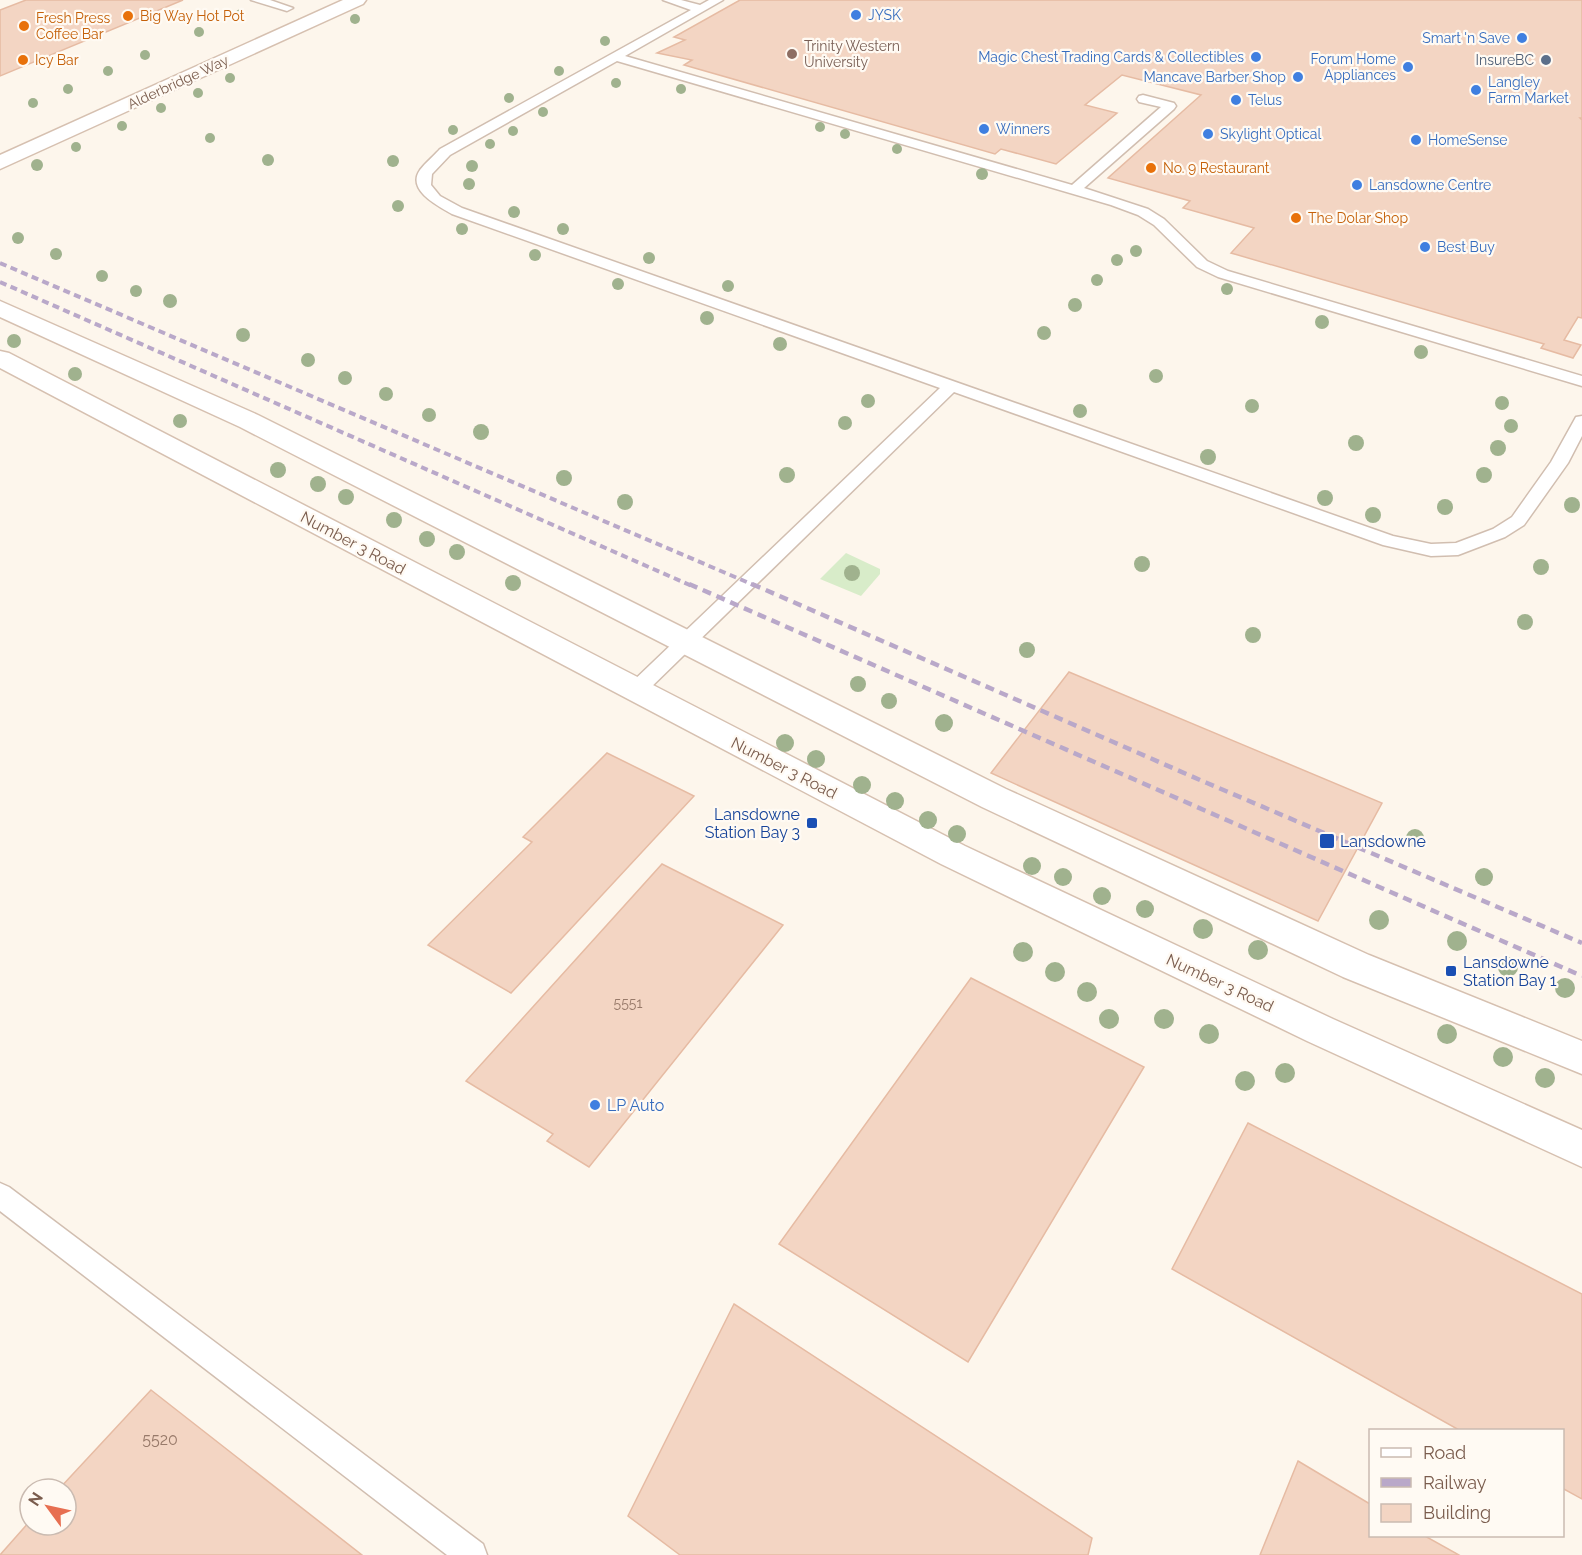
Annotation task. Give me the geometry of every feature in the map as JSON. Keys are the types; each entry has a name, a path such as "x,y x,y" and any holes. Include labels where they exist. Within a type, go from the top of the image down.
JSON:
{"main road":[{"path":"266,18 305,0"},
{"name":"Alderbridge Way","path":"0,164 357,0"},
{"path":"0,308 249,421 994,798 1356,966 1582,1058"},
{"name":"Number 3 Road","path":"0,358 953,855 1320,1030 1582,1149"}],"lane":[{"path":"257,0 287,8"},
{"path":"669,0 701,9"},
{"path":"717,0 445,152 425,173 424,186 435,199 457,211 1389,541 1431,550 1458,549 1499,533 1518,521 1559,463 1582,421"},
{"path":"616,57 1143,212 1159,222 1202,264 1223,274 1582,381"},
{"path":"1074,190 1170,106 1143,99"},
{"path":"636,690 951,386"},
{"path":"0,1195 472,1555"}],"green space":[{"path":"846,553 880,569 880,574 861,596 820,579"}],"building":[{"path":"26,0 183,0 0,76 0,10"},
{"name":"Lansdowne Centre","path":"740,0 1582,0 1582,118 1580,118 1582,120 1582,318 1578,317 1564,340 1581,345 1573,358 1541,348 1544,344 1231,253 1254,228 1183,208 1190,201 1108,178 1201,95 1122,75 1085,105 1117,113 1056,164 1001,149 995,154 684,65 692,60 657,53 685,40 674,37"},
{"path":"1069,672 1382,803 1318,921 991,773"},
{"path":"607,753 694,796 511,993 428,945 532,842 523,837"},
{"path":"662,864 783,925 589,1167 547,1141 553,1134 466,1081"},
{"path":"971,978 1144,1067 968,1362 779,1244"},
{"path":"1248,1123 1582,1294 1582,1499 1564,1489 1564,1429 1457,1429 1172,1269"},
{"path":"734,1304 1092,1538 1088,1555 680,1555 628,1516"},
{"path":"151,1390 362,1555 0,1555 18,1535 18,1537 78,1537 78,1477 70,1477"},
{"path":"1298,1461 1369,1503 1369,1537 1427,1537 1459,1555 1260,1555"}],"railway":[{"path":"0,263 756,586"},
{"path":"0,282 692,586"},
{"path":"689,584 1582,976"},
{"path":"752,584 1207,783 1582,943"}],"place":[{"name":"JYSK","path":"856,15"},
{"name":"Big Way Hot Pot","path":"128,16"},
{"name":"Fresh Press Coffee Bar","path":"24,26"},
{"name":"Smart 'n Save","path":"1522,38"},
{"name":"Trinity Western University","path":"792,54"},
{"name":"Magic Chest Trading Cards & Collectibles","path":"1256,57"},
{"name":"Icy Bar","path":"23,60"},
{"name":"InsureBC","path":"1546,60"},
{"name":"Forum Home Appliances","path":"1408,67"},
{"name":"Mancave Barber Shop","path":"1298,77"},
{"name":"Langley Farm Market","path":"1476,90"},
{"name":"Telus","path":"1236,100"},
{"name":"Winners","path":"984,129"},
{"name":"Skylight Optical","path":"1208,134"},
{"name":"HomeSense","path":"1416,140"},
{"name":"No. 9 Restaurant","path":"1151,168"},
{"name":"Lansdowne Centre","path":"1357,185"},
{"name":"The Dolar Shop","path":"1296,218"},
{"name":"Best Buy","path":"1425,247"},
{"name":"Lansdowne Station Bay 3","path":"812,823"},
{"name":"Lansdowne","path":"1327,841"},
{"name":"Lansdowne Station Bay 1","path":"1451,971"},
{"name":"LP Auto","path":"595,1105"}]}
